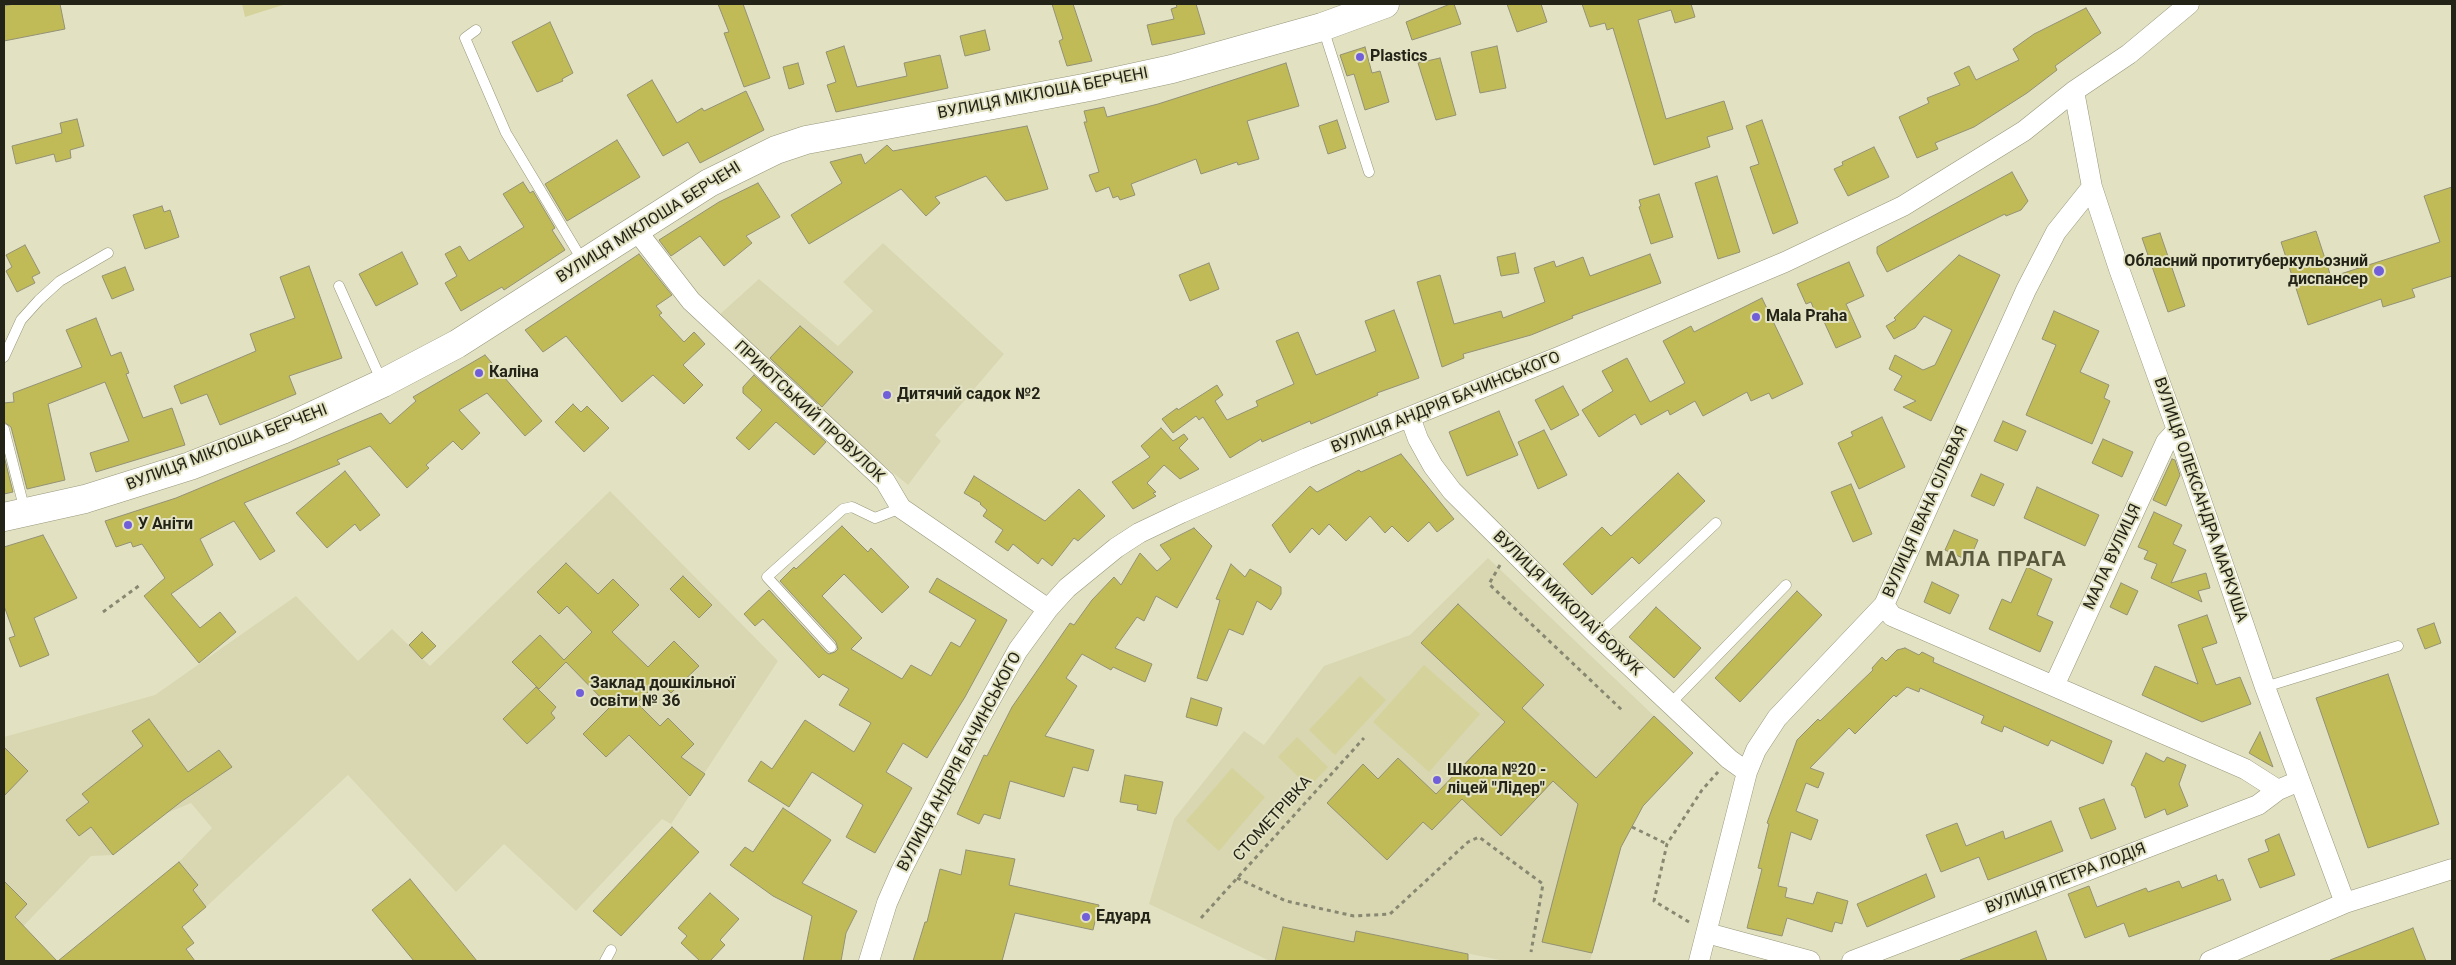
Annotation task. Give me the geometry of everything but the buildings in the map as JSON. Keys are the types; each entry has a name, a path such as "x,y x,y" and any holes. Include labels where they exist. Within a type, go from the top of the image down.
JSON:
{"street":[{"name":"ВУЛИЦЯ МІКЛОША БЕРЧЕНІ","path":"14,515 85,499 190,466 282,430 383,383 457,344 709,183 758,157 806,140 1089,87 1172,69 1322,27 1385,4"},
{"name":"ВУЛИЦЯ АНДРІЯ БАЧИНСЬКОГО","path":"869,961 887,903 942,791 1018,650 1048,610 1092,566 1139,533 1298,462 1562,356 1840,238 1903,206 2024,131 2074,91 2129,54 2190,4"},
{"name":"ВУЛИЦЯ ОЛЕКСАНДРА МАРКУША","path":"2074,91 2092,188 2265,687 2345,903"},
{"name":"ВУЛИЦЯ ІВАНА СІЛЬВАЯ","path":"1699,961 1708,933 1748,772 1756,750 1777,718 1884,605 2026,290 2056,232 2092,188"},
{"name":"ПРИЮТСЬКИЙ ПРОВУЛОК","path":"636,230 691,300 885,481 901,508 1048,610"},
{"name":"ВУЛИЦЯ МИКОЛАЇ БОЖУК","path":"1410,417 1418,439 1433,466 1452,491 1597,635 1730,759 1748,772"},
{"name":"МАЛА ВУЛИЦЯ","path":"2054,686 2166,442 2177,430"},
{"path":"1884,605 1892,616 2245,769 2278,790"},
{"name":"ВУЛИЦЯ ПЕТРА ЛОДІЯ","path":"1852,961 2258,805 2278,790 2299,781"},
{"path":"2210,961 2345,903 2452,869"},
{"path":"1708,933 1810,961"}],"lane":[{"path":"1322,27 1368,172"},
{"path":"476,30 465,38 506,133 585,263"},
{"path":"4,357 20,320 39,300 60,282 108,253"},
{"path":"339,286 383,383"},
{"path":"4,429 14,515"},
{"path":"830,647 767,577 843,509 852,507 875,518 901,508"},
{"path":"1597,635 1716,523"},
{"path":"1671,703 1786,585"},
{"path":"2265,687 2398,646"},
{"path":"605,961 611,950"}],"path":[{"path":"1510,550 1489,584 1623,711"},
{"path":"103,612 140,585"},
{"name":"СТОМЕТРІВКА","path":"1201,918 1364,738"},
{"path":"1708,933 1654,900 1667,844 1702,790 1730,759"},
{"path":"1632,827 1667,844"},
{"path":"1236,878 1286,901 1354,916 1390,914 1468,842 1479,837 1543,884 1531,952"}],"shaded area":[{"path":"242,4 286,4 245,17"},
{"name":"Дитячий садок №2","path":"883,243 1004,354 935,435 941,441 908,485 851,438 718,316 759,279 838,346 873,311 843,282"},
{"path":"610,491 778,661 671,824 662,819 576,911 504,844 456,892 348,775 206,907 133,961 114,961 90,935 179,862 212,828 191,803 167,813 113,855 91,856 4,946 4,737 155,695 296,596 358,661 392,629 430,666"},
{"name":"Школа №20 - ліцей \"Лідер\"","path":"1488,558 1693,753 1643,806 1621,847 1590,961 1505,961 1357,931 1350,961 1270,961 1149,904 1174,819 1244,731 1264,745 1324,666 1410,635"},
{"path":"1424,665 1480,714 1429,772 1373,722"},
{"path":"1360,676 1386,700 1335,755 1309,730"},
{"path":"1297,737 1328,767 1309,787 1278,757"},
{"path":"1232,768 1265,797 1219,851 1186,821"}],"place":[{"name":"Plastics","path":"1360,57"},
{"name":"Обласний протитуберкульозний диспансер","path":"2379,271"},
{"name":"Mala Praha","path":"1756,317"},
{"name":"Калiна","path":"479,373"},
{"name":"Дитячий садок №2","path":"887,395"},
{"name":"У Аніти","path":"128,525"},
{"name":"Заклад дошкільної освіти № 36","path":"580,693"},
{"name":"Школа №20 - ліцей \"Лідер\"","path":"1437,780"},
{"name":"Едуард","path":"1086,917"}],"district":[{"name":"МАЛА ПРАГА","path":"1996,561"}]}
